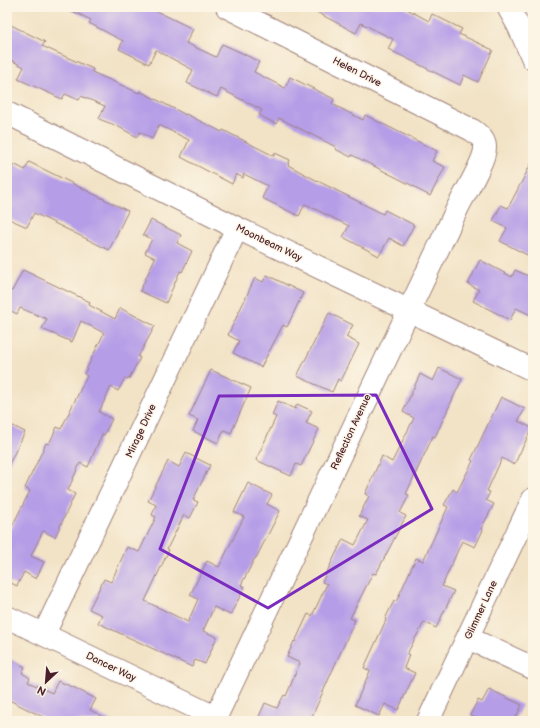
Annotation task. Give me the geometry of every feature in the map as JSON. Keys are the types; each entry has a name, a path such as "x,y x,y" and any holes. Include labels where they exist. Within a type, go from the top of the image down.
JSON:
{"street":[{"name":"Helen Drive","path":"227,7 472,130 484,142"},
{"path":"508,7 519,26 533,59"},
{"name":"Moonbeam Way","path":"7,113 237,228 533,370"},
{"name":"Reflection Avenue","path":"215,719 483,159 485,147 484,142"},
{"name":"Mirage Drive","path":"44,634 237,228"},
{"name":"Glimmer Lane","path":"428,721 533,499"},
{"name":"Dancer Way","path":"7,617 215,719"},
{"path":"468,638 533,668"}],"highlighted area":[{"path":"376,395 432,509 268,608 160,549 219,396"}],"building":[{"path":"64,7 148,7 193,29 186,43 216,57 222,44 242,53 259,62 254,72 285,88 290,77 334,99 332,104 363,120 365,115 437,151 432,161 445,167 430,196 352,155 351,157 335,149 336,147 279,118 276,124 259,115 262,110 221,89 217,97 187,83 193,70 156,50 149,64 119,49 123,41 89,23 91,20"},
{"path":"307,7 403,7 429,21 432,14 462,29 459,34 493,50 478,82 464,75 460,85 388,49 393,39 361,23 356,33"},
{"path":"7,23 45,42 42,46 93,69 92,72 139,93 140,91 186,115 222,132 223,130 274,156 275,153 290,160 288,165 308,176 383,214 385,210 414,225 403,246 389,238 379,256 343,237 349,226 305,204 299,216 262,198 268,186 244,174 243,178 236,174 232,184 181,157 189,140 159,125 152,139 140,132 137,137 117,126 99,119 105,106 81,96 79,100 65,94 62,99 18,79 24,67 7,58"},
{"path":"533,160 533,258 500,241 507,228 493,221 501,205 508,208"},
{"path":"29,162 128,211 109,250 34,213 27,227 7,218 7,178 14,164 25,170"},
{"path":"151,220 181,235 177,243 192,251 182,272 180,271 166,303 140,291 155,258 145,253 152,239 143,235"},
{"path":"480,260 512,277 515,270 533,278 533,316 516,308 510,320 473,301 479,290 468,284"},
{"path":"23,270 90,302 89,305 115,319 120,308 155,326 138,357 140,358 128,380 125,378 118,391 111,387 99,412 112,419 104,435 102,434 88,467 80,463 68,490 75,494 55,537 43,531 31,556 44,562 36,579 24,572 17,586 7,581 7,536 30,491 25,488 46,443 49,444 57,427 61,429 87,376 84,374 104,333 81,321 72,342 42,329 47,319 20,308 17,314 7,309 7,289 12,291"},
{"path":"267,275 303,293 287,327 283,325 261,367 233,353 239,341 228,335 255,278 263,282"},
{"path":"329,313 353,325 346,337 359,344 341,381 338,379 332,392 297,376"},
{"path":"439,368 462,379 406,494 409,495 400,513 406,516 376,574 373,573 350,618 355,620 310,721 257,721 265,703 277,708 284,695 286,696 300,663 287,657 294,641 295,642 308,614 312,616 327,584 322,582 343,539 355,545 368,520 359,516 369,496 365,494 382,456 392,462 414,418 403,412 420,374 433,381"},
{"path":"211,370 251,388 231,433 224,430 218,443 193,431 198,420 189,416"},
{"path":"501,397 525,409 518,421 532,428 514,465 502,458 487,491 490,492 486,500 494,504 481,529 483,530 475,547 462,541 442,586 454,591 436,628 424,622 407,654 409,655 404,668 415,673 398,710 385,704 379,716 355,705 370,671 364,668 386,620 385,619 394,601 396,602 416,558 423,561 448,507 444,505 453,489 457,492 473,461 471,460"},
{"path":"278,401 295,409 297,404 312,411 306,423 319,429 301,466 296,464 291,476 256,460 276,417 272,415"},
{"path":"7,423 25,432 7,468"},
{"path":"186,453 210,465 193,500 198,502 190,518 184,515 167,549 169,550 145,601 188,622 198,599 190,595 207,561 219,567 244,517 234,512 248,483 272,495 267,504 280,511 241,585 245,587 230,615 214,607 203,631 217,637 205,664 195,660 192,667 98,623 102,615 89,609 104,579 111,582 127,547 139,552 156,517 152,515 156,505 148,501 168,461 179,467"},
{"path":"7,657 25,667 22,673 30,678 28,682 52,693 58,681 96,699 90,710 112,721 51,721 7,699"},
{"path":"489,689 522,705 514,721 482,721 470,715 478,700 482,702"}]}
